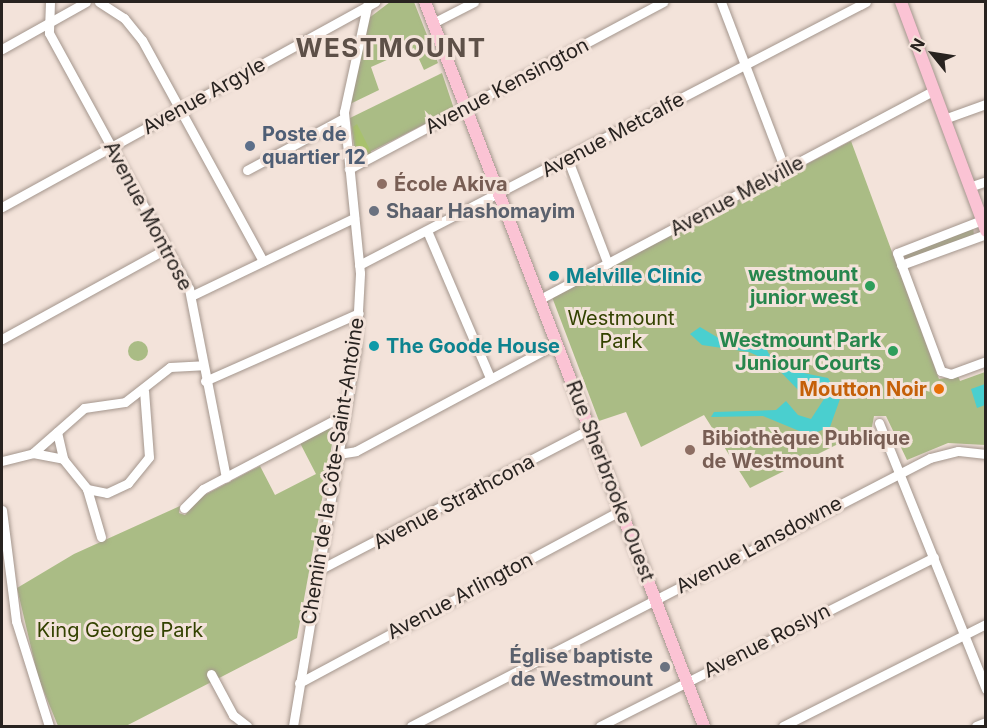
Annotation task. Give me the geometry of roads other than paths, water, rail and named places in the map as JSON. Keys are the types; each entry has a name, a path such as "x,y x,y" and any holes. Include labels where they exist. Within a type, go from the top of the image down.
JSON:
{"main road":[{"name":"Rue Sherbrooke Ouest","path":"425,2 704,726"},
{"path":"900,2 984,228"}],"street":[{"name":"Avenue Montrose","path":"50,2 50,33 191,296 226,477"},
{"path":"2,49 86,2"},
{"path":"99,2 135,30 263,261"},
{"path":"433,23 474,2"},
{"name":"Avenue Kensington","path":"349,169 466,109 663,2"},
{"path":"721,2 785,170"},
{"name":"Avenue Metcalfe","path":"359,265 428,233 866,2"},
{"name":"Avenue Argyle","path":"2,207 370,3"},
{"name":"Chemin de la Côte-Saint-Antoine","path":"293,726 359,313 359,265 344,118 370,3"},
{"name":"Avenue Melville","path":"540,299 933,91"},
{"path":"944,119 986,104"},
{"path":"247,170 344,118"},
{"path":"568,160 608,264"},
{"path":"969,187 986,181"},
{"path":"191,296 354,218"},
{"path":"984,228 897,253 941,371 949,374 986,362"},
{"path":"901,265 984,228"},
{"path":"428,233 490,378"},
{"path":"2,339 166,249"},
{"path":"206,381 359,313"},
{"path":"338,454 356,451 557,343"},
{"path":"33,453 84,408 125,402 144,391 170,367 203,365"},
{"path":"95,509 107,493 137,477 147,462 142,414 144,391"},
{"path":"125,402 142,414"},
{"path":"184,508 196,493 344,415"},
{"path":"879,423 901,472 986,689"},
{"name":"Avenue Strathcona","path":"317,571 590,429"},
{"path":"57,432 63,459 87,489 95,509 101,537"},
{"name":"Avenue Lansdowne","path":"411,726 901,472 948,452 986,454"},
{"path":"2,461 33,453 63,459"},
{"path":"87,489 107,493"},
{"path":"2,510 4,547 23,648 49,726"},
{"name":"Avenue Arlington","path":"299,683 621,510"},
{"name":"Avenue Roslyn","path":"600,726 934,557"},
{"path":"783,726 986,624"},
{"path":"212,674 234,722 247,726"},
{"path":"976,726 986,722"}],"water":[{"path":"700,327 727,343 760,336 769,354 789,370 828,378 840,399 830,427 809,435 763,416 711,417 714,412 776,410 786,401 798,415 811,419 824,399 810,385 804,396 771,362 749,352 702,345 690,334"},
{"path":"985,384 985,405 977,408 971,389"}],"place":[{"name":"Poste de quartier 12","path":"250,146"},
{"name":"École Akiva","path":"382,184"},
{"name":"Shaar Hashomayim","path":"374,211"},
{"name":"Melville Clinic","path":"554,276"},
{"name":"westmount junior west","path":"870,286"},
{"name":"The Goode House","path":"374,346"},
{"name":"Westmount Park Juniour Courts","path":"893,351"},
{"name":"Moutton Noir","path":"939,389"},
{"name":"Bibiothèque Publique de Westmount","path":"690,450"},
{"name":"Église baptiste de Westmount","path":"665,667"}],"district":[{"name":"WESTMOUNT","path":"391,48"}],"park label":[{"name":"Westmount Park","path":"621,330"},
{"name":"King George Park","path":"120,630"}]}
